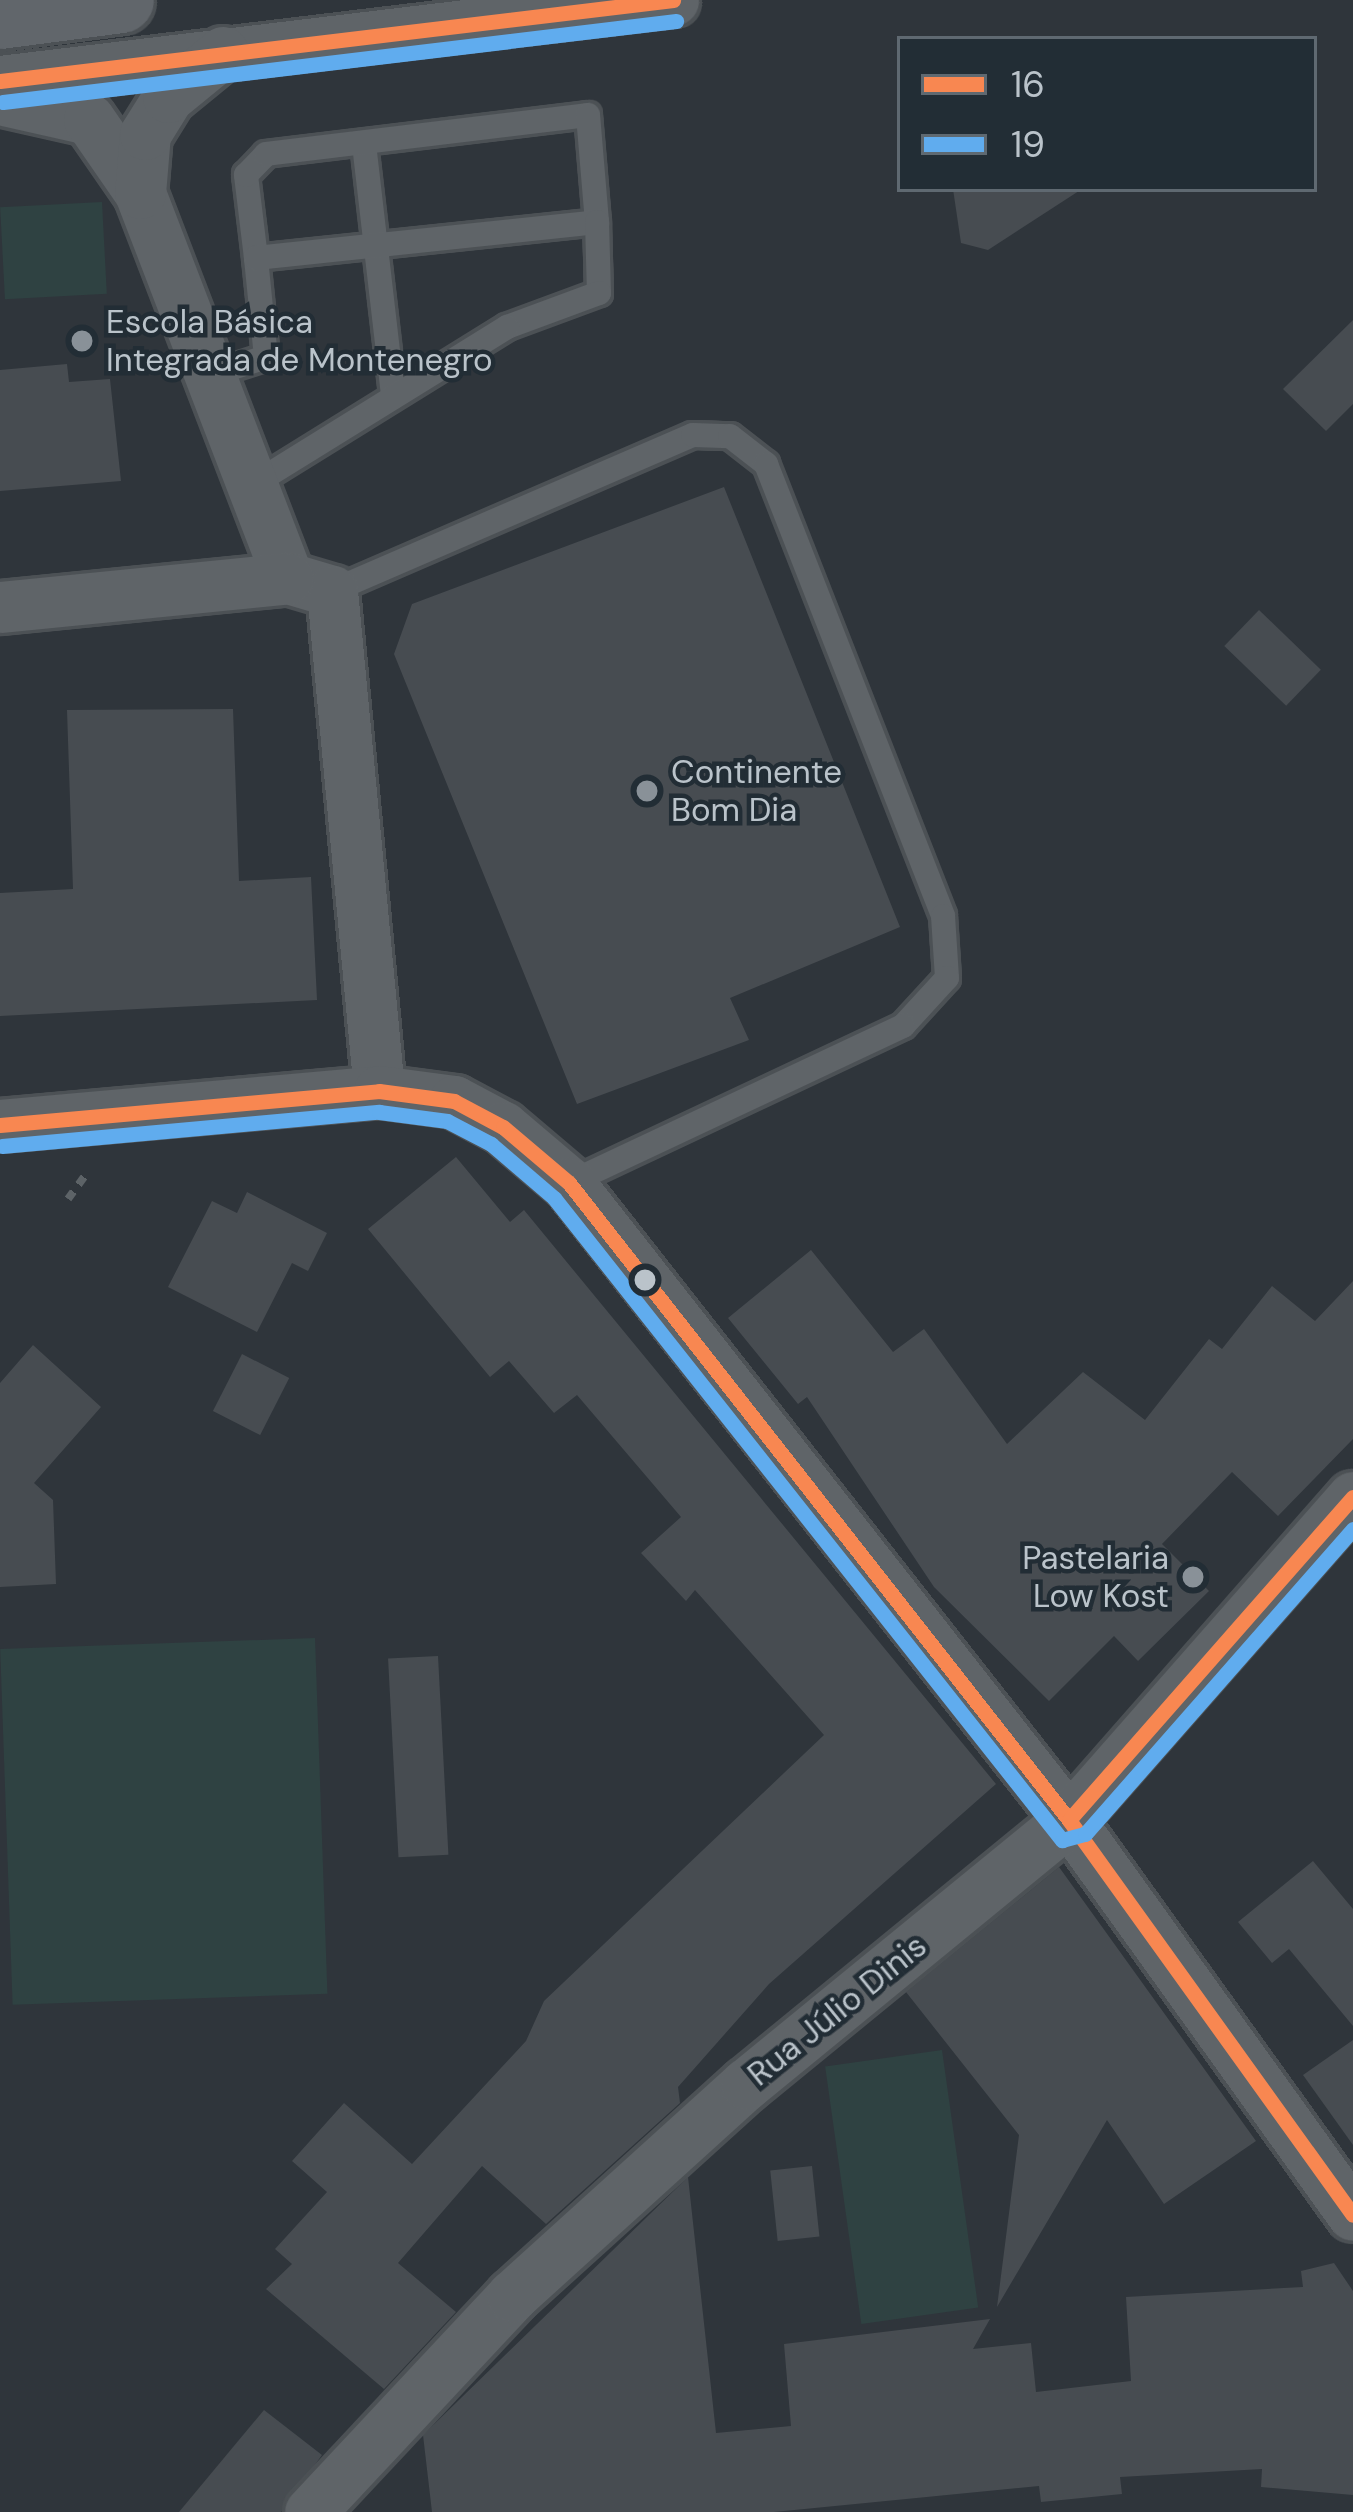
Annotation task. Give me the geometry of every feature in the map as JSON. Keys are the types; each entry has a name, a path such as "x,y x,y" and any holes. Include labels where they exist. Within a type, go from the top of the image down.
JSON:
{"main road":[{"path":"0,16 121,0"}],"street":[{"path":"0,81 673,0"},
{"path":"140,193 145,134 168,97 224,51"},
{"path":"0,99 89,119 140,193 252,484 310,585 379,1091"},
{"path":"0,607 310,585"},
{"path":"0,1125 379,1091 454,1101 569,1183 1069,1820 1353,2215"},
{"name":"Rua Júlio Dinis","path":"310,2512 512,2296 746,2084 1069,1820 1353,1497"}],"lane":[{"path":"210,375 266,357 246,175 266,154 588,115 599,293 507,327 252,484"},
{"path":"364,144 393,394"},
{"path":"256,258 597,222"},
{"path":"310,585 693,435 730,436 766,464 943,916 946,978 903,1026 569,1183"}],"shaded area":[{"path":"102,202 107,294 5,299 0,207"},
{"path":"315,1638 327,1994 13,2005 0,1649"},
{"path":"942,2050 978,2307 861,2324 825,2066"}],"building":[{"path":"953,192 1077,192 988,250 961,243"},
{"path":"1353,320 1353,404 1326,431 1283,389"},
{"path":"67,364 69,382 110,379 121,481 0,491 0,370"},
{"name":"Continente Bom Dia","path":"724,487 900,927 730,998 749,1040 577,1104 394,654 412,604"},
{"path":"1259,610 1321,670 1286,706 1224,646"},
{"path":"233,709 239,881 311,877 317,1000 0,1016 0,893 73,889 67,710"},
{"path":"456,1157 510,1222 524,1210 996,1784 769,1984 678,2087 680,2103 546,2224 482,2166 398,2263 456,2312 384,2389 266,2289 292,2264 275,2249 327,2192 292,2161 344,2103 412,2164 526,2041 544,2001 824,1735 695,1590 686,1601 641,1553 681,1517 577,1395 554,1413 509,1361 490,1377 368,1229"},
{"path":"247,1192 327,1233 308,1271 292,1263 257,1332 168,1287 212,1201 237,1213"},
{"path":"811,1250 893,1352 924,1329 1007,1444 1083,1372 1145,1420 1209,1339 1222,1349 1272,1286 1315,1321 1353,1281 1353,1439 1278,1516 1232,1472 1162,1544 1209,1591 1138,1661 1114,1636 1049,1701 934,1587 807,1397 798,1404 728,1318"},
{"path":"33,1345 101,1407 34,1483 53,1500 56,1584 0,1587 0,1383"},
{"path":"242,1354 289,1378 260,1435 213,1411"},
{"path":"438,1656 448,1855 398,1857 388,1659"},
{"path":"1313,1861 1353,1909 1353,2026 1289,1949 1272,1963 1238,1922"},
{"path":"1059,1867 1256,2141 1164,2204 1107,2120 997,2307 1019,2135 906,1992"},
{"path":"1353,2040 1353,2145 1303,2075"},
{"path":"812,2166 819,2237 778,2241 770,2170"},
{"path":"688,2177 716,2433 791,2426 784,2344 990,2319 973,2349 1031,2343 1036,2392 1131,2381 1126,2297 1303,2287 1301,2271 1334,2263 1353,2291 1353,2495 1261,2487 1262,2469 1120,2477 1122,2494 1041,2502 1039,2486 774,2512 432,2512 423,2435"},
{"path":"264,2410 322,2455 281,2512 179,2512"}],"transit line":[{"name":"16","path":"0,81 673,0"},
{"name":"19","path":"3,102 676,21"},
{"name":"16","path":"0,1125 379,1091 454,1101 503,1127 569,1183 1069,1820 1353,2215"},
{"name":"19","path":"2,1146 379,1112 447,1121 491,1144 554,1198 1062,1840 1085,1834 1353,1529"},
{"name":"16","path":"1069,1820 1353,1497"}],"place":[{"name":"Escola Básica Integrada de Montenegro","path":"82,341"},
{"name":"Continente Bom Dia","path":"647,791"},
{"name":"Pastelaria Low Kost","path":"1193,1577"}]}
